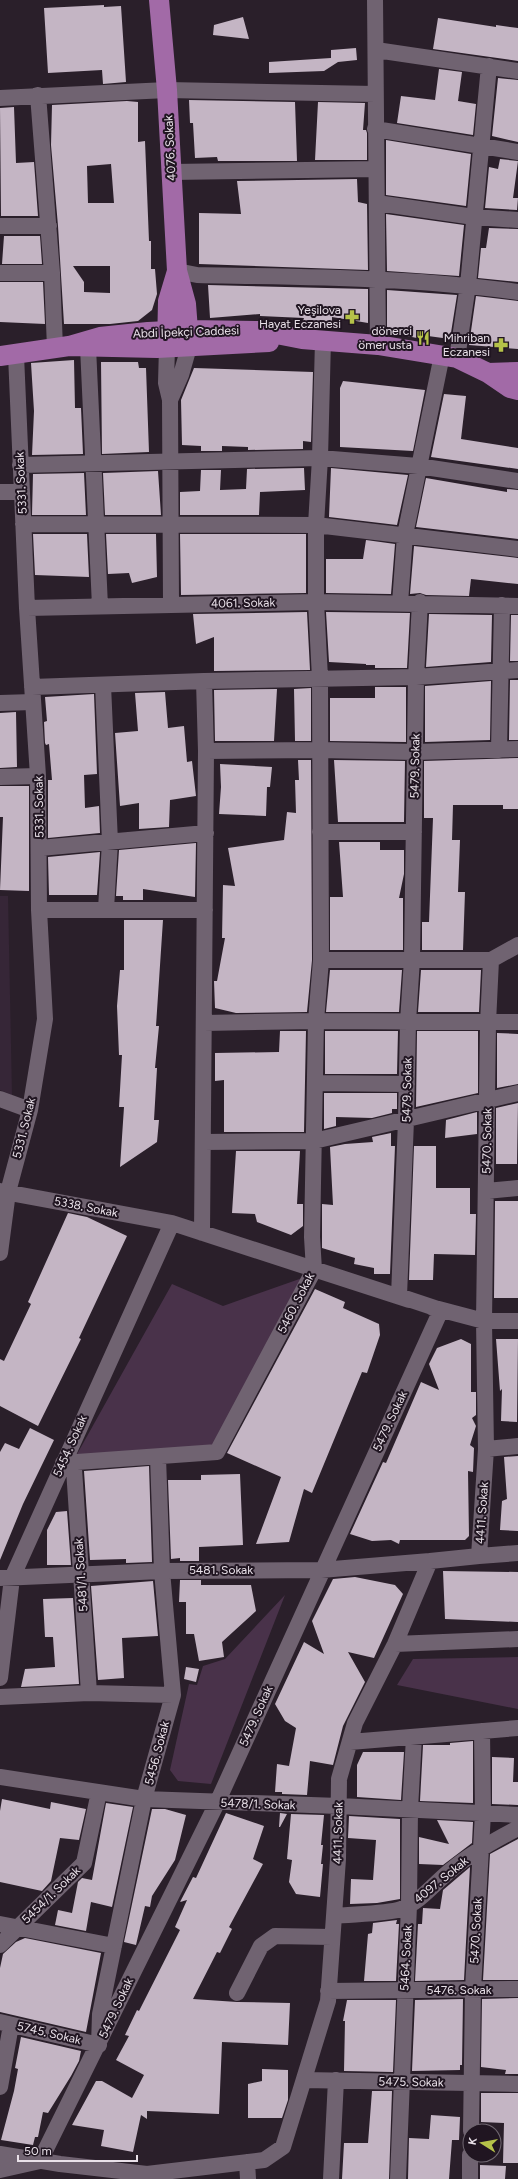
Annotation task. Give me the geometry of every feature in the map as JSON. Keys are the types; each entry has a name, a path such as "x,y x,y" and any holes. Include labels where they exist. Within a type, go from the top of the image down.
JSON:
{"main road":[{"name":"4076. Sokak","path":"139,340 159,320 170,294 177,271 167,90 159,0"},
{"path":"177,271 186,304 187,347"},
{"name":"4076. Sokak","path":"167,339 170,294"},
{"path":"186,304 198,316 229,337"},
{"name":"Abdi İpekçi Caddesi","path":"8,356 71,347 100,338 139,340 167,339 187,347 261,330 302,338 378,345 450,357 488,373 510,388 518,390"},
{"name":"Abdi İpekçi Caddesi","path":"488,373 518,372"}],"street":[{"path":"375,0 375,129 379,278 378,345"},
{"path":"376,50 518,71"},
{"path":"400,603 405,535 418,466 450,357 468,285 490,66"},
{"path":"0,98 167,90 375,94"},
{"path":"38,95 52,273 71,347 94,464 100,606"},
{"path":"375,129 483,145 518,152"},
{"path":"172,172 376,169"},
{"path":"377,202 474,217 518,220"},
{"path":"0,226 49,226"},
{"path":"177,271 197,275 379,278 468,285 518,292"},
{"path":"0,273 52,273"},
{"path":"171,604 169,462 170,400 187,347 208,351 229,337"},
{"path":"167,339 166,374 167,393 170,400"},
{"path":"139,340 151,352 161,358 166,374"},
{"name":"5460. Sokak","path":"62,1462 158,1457 217,1452 220,1450 314,1270 312,1236 316,1021 321,960 320,678 316,602 316,525 320,458 323,340"},
{"name":"5331. Sokak","path":"0,1254 4,1191 30,1110 45,1019 39,910 40,848 38,776 27,608 20,465 8,356"},
{"path":"20,465 320,458 418,466 518,481"},
{"path":"0,492 21,492"},
{"path":"23,524 316,525 518,549"},
{"name":"4061. Sokak","path":"27,608 316,602 420,602 510,605"},
{"name":"5479. Sokak","path":"40,2161 99,2045 217,1802 321,1570 441,1310 399,1296 406,1120 408,1022 412,959 416,677 420,602"},
{"path":"499,750 501,671 510,605"},
{"path":"0,703 32,694 103,685 320,678 416,677 518,670"},
{"path":"202,1233 206,833 204,681"},
{"path":"103,685 110,842 106,909"},
{"path":"206,751 320,750 415,752 518,749"},
{"path":"0,777 38,776"},
{"path":"320,832 414,832"},
{"path":"40,848 206,833"},
{"path":"39,910 205,910"},
{"path":"321,960 492,960 518,945"},
{"name":"5470. Sokak","path":"484,1321 488,1022 492,960"},
{"path":"204,1023 316,1021 518,1022"},
{"path":"315,1083 407,1084"},
{"path":"203,1142 314,1141 406,1120 487,1099 518,1093"},
{"path":"0,1099 30,1110"},
{"path":"486,1191 518,1188"},
{"name":"5338. Sokak","path":"4,1191 172,1223 441,1310"},
{"name":"5454. Sokak","path":"1,1668 6,1578 62,1462 172,1223"},
{"path":"441,1310 484,1321 518,1321"},
{"name":"4411. Sokak","path":"0,2154 40,2161 58,2172 146,2176 175,2175 264,2160 282,2147 328,2001 334,1916 339,1779 356,1723 395,1644 430,1561 479,1556 486,1449 484,1321"},
{"path":"486,1449 518,1446"},
{"name":"5456. Sokak","path":"99,2045 100,2014 144,1799 173,1695 162,1571 158,1457"},
{"name":"5481/1. Sokak","path":"62,1462 74,1469 89,1693"},
{"path":"479,1556 518,1553"},
{"name":"5481. Sokak","path":"6,1578 81,1573 321,1570 430,1561"},
{"path":"395,1644 518,1639"},
{"path":"0,1697 89,1693 173,1695"},
{"path":"350,1742 518,1728"},
{"name":"5470. Sokak","path":"470,2123 473,1989 483,1813 482,1731"},
{"name":"5464. Sokak","path":"398,2179 404,1990 409,1905 410,1809 414,1737"},
{"name":"5478/1. Sokak","path":"0,1777 144,1799 410,1809 518,1815"},
{"name":"5454/1. Sokak","path":"0,1945 84,1863 99,1792"},
{"name":"4097. Sokak","path":"334,1916 399,1909 409,1905 425,1896 450,1870 481,1848 518,1828"},
{"path":"0,1924 114,1946"},
{"path":"237,1993 261,1946 275,1936 332,1937"},
{"name":"5476. Sokak","path":"328,1991 518,1989"},
{"path":"0,2087 6,2023"},
{"name":"5745. Sokak","path":"6,2023 99,2045"},
{"name":"5475. Sokak","path":"304,2080 518,2084"},
{"path":"330,2179 336,2080"},
{"path":"0,2170 40,2161"},
{"path":"247,2162 248,2179"},
{"path":"470,2163 470,2179"}],"shaded area":[{"path":"0,896 8,896 12,1095 0,1090"},
{"path":"308,1276 215,1450 76,1456 172,1284 223,1306"},
{"path":"285,1595 211,1784 178,1781 170,1770 189,1684 197,1685 203,1666 225,1659"},
{"path":"518,1657 518,1709 397,1685 413,1659"}],"building":[{"path":"104,5 104,7 121,6 126,82 103,84 102,70 48,73 44,8"},
{"path":"243,17 249,39 213,35 214,25"},
{"path":"438,18 496,27 496,25 518,28 518,61 433,49"},
{"path":"356,48 357,60 338,62 324,71 269,73 269,62 331,58 331,50"},
{"path":"439,69 462,72 458,101 476,104 473,135 397,123 401,96 435,100"},
{"path":"498,78 518,80 518,142 492,136"},
{"path":"189,100 295,102 297,161 218,161 217,157 195,158 193,123 190,123"},
{"path":"127,101 138,102 138,142 145,141 149,241 151,241 151,269 155,269 157,294 152,310 138,321 110,324 64,324 51,145 52,105","holes":["111,164 114,203 88,203 87,166","73,266 110,266 110,293 84,292 84,282"]},
{"path":"318,102 365,103 363,130 366,130 367,133 367,160 315,160"},
{"path":"14,107 16,163 34,162 38,216 1,216 0,108"},
{"path":"386,140 471,154 466,206 386,195"},
{"path":"500,159 518,161 513,198 518,198 517,210 485,208 489,167 498,169"},
{"path":"357,179 358,202 367,204 368,270 199,264 199,213 241,214 237,181"},
{"path":"386,214 464,225 459,276 387,271"},
{"path":"489,228 518,229 518,282 478,278 481,248 486,248"},
{"path":"4,236 40,236 42,264 2,264"},
{"path":"0,282 43,282 45,324 0,322"},
{"path":"208,285 368,289 368,323 332,317 332,322 303,321 304,318 260,316 260,314 210,318"},
{"path":"387,290 457,295 450,339 428,336 427,340 387,332"},
{"path":"476,296 518,301 518,349 469,345"},
{"path":"74,360 75,408 81,408 83,454 32,455 34,411 31,363"},
{"path":"101,362 138,362 139,368 146,368 149,452 102,454"},
{"path":"194,368 313,372 311,442 303,441 303,449 248,450 248,447 222,446 222,451 201,451 201,446 182,445 181,400"},
{"path":"343,381 425,390 413,451 340,447 340,388"},
{"path":"444,394 466,396 461,439 518,448 518,469 431,457"},
{"path":"304,468 305,490 260,492 259,515 180,515 180,492 200,491 201,470 221,470 220,490 246,489 247,469"},
{"path":"331,468 408,475 397,525 329,517"},
{"path":"158,471 161,515 105,515 103,473"},
{"path":"84,473 86,515 32,515 33,474"},
{"path":"426,478 507,492 507,489 518,490 518,539 416,527"},
{"path":"33,534 87,534 89,577 35,575"},
{"path":"106,534 156,534 157,577 132,583 129,573 108,574"},
{"path":"180,534 306,534 306,593 181,595"},
{"path":"366,540 395,544 391,594 326,593 326,559 363,559"},
{"path":"414,546 518,558 518,584 471,579 469,596 426,595 420,593 410,594"},
{"path":"307,612 310,670 214,671 214,637 196,644 193,614"},
{"path":"326,612 410,613 407,668 375,668 375,665 329,662"},
{"path":"429,614 492,615 491,662 426,667"},
{"path":"511,615 518,615 518,661 510,661"},
{"path":"510,680 518,680 518,740 509,740"},
{"path":"491,681 490,740 425,742 425,686"},
{"path":"375,687 406,687 406,742 330,741 330,698 375,698"},
{"path":"311,688 311,741 295,741 294,689"},
{"path":"277,689 274,741 215,741 214,690"},
{"path":"165,692 168,728 184,726 187,762 192,761 196,796 170,800 169,827 139,829 139,803 120,806 115,733 138,731 135,693"},
{"path":"94,694 97,774 84,775 85,808 99,806 100,833 48,838 48,780 52,780 49,744 46,745 45,743 44,722 47,721 45,697"},
{"path":"16,712 17,767 0,768 0,713"},
{"path":"518,758 518,809 503,809 503,805 453,805 452,840 460,840 458,892 465,892 463,950 422,950 422,922 429,922 433,818 424,818 424,761"},
{"path":"298,760 311,760 312,960 307,1012 236,1013 215,1008 214,981 217,981 225,938 222,938 223,885 235,886 228,848 284,840 287,812 296,813 295,780 299,780"},
{"path":"334,760 405,761 404,822 338,822"},
{"path":"220,764 272,767 270,787 267,787 266,816 219,814 221,787"},
{"path":"0,786 29,786 29,891 0,890 3,817 0,817"},
{"path":"339,842 380,842 380,850 404,850 404,874 399,898 403,898 403,950 330,950 330,897 343,897"},
{"path":"196,843 195,897 143,889 143,900 123,900 123,896 116,896 119,850"},
{"path":"100,852 97,895 49,895 48,857"},
{"path":"124,920 163,920 156,1026 159,1026 155,1068 157,1068 154,1120 159,1120 157,1142 120,1167 124,1107 119,1107 122,1055 119,1055 117,1006 120,970 124,970"},
{"path":"330,970 402,970 399,1012 326,1012"},
{"path":"421,970 481,970 479,1012 418,1012"},
{"path":"280,1031 306,1031 304,1132 224,1132 224,1080 215,1081 215,1053 279,1052"},
{"path":"325,1031 398,1031 397,1074 325,1074"},
{"path":"417,1031 478,1031 478,1093 416,1107"},
{"path":"497,1033 518,1034 518,1084 497,1088"},
{"path":"324,1093 397,1093 397,1109 392,1109 392,1113 372,1118 336,1117 336,1126 324,1129"},
{"path":"518,1103 517,1164 496,1164 496,1108"},
{"path":"477,1112 477,1134 445,1138 446,1120"},
{"path":"391,1133 391,1146 395,1146 390,1274 374,1274 374,1268 354,1264 355,1258 322,1248 322,1204 333,1205 330,1147 345,1144 373,1142 372,1137"},
{"path":"414,1146 436,1146 436,1188 470,1188 470,1214 476,1214 475,1255 434,1254 433,1280 409,1280"},
{"path":"236,1151 300,1151 297,1204 303,1204 303,1226 291,1235 257,1222 255,1214 232,1213"},
{"path":"495,1201 518,1201 518,1298 494,1298"},
{"path":"68,1213 87,1217 127,1236 79,1338 81,1339 38,1426 0,1406 0,1359 4,1361 31,1304 28,1302"},
{"path":"315,1289 345,1302 343,1308 379,1324 380,1335 367,1373 362,1372 312,1493 304,1489 289,1542 256,1544 281,1477 227,1453"},
{"path":"461,1339 471,1344 471,1392 476,1392 476,1415 472,1418 476,1426 470,1445 474,1448 473,1472 468,1471 469,1536 465,1540 400,1540 399,1544 391,1540 372,1541 350,1534 383,1462 386,1463 421,1382 439,1390 429,1364 437,1348"},
{"path":"496,1339 518,1339 517,1422 501,1421 502,1389 500,1391"},
{"path":"30,1428 54,1440 23,1504 0,1560 0,1452 5,1443 19,1449"},
{"path":"518,1456 518,1531 500,1530 502,1501 507,1499 504,1457"},
{"path":"149,1466 152,1562 126,1563 126,1559 90,1560 84,1471"},
{"path":"240,1474 243,1545 199,1547 199,1561 180,1561 180,1558 171,1559 168,1480 201,1480 201,1475"},
{"path":"67,1511 71,1565 47,1565 47,1530 56,1512"},
{"path":"443,1571 518,1572 518,1622 445,1619"},
{"path":"355,1577 395,1585 403,1594 374,1658 348,1652 365,1682 343,1726 333,1765 310,1761 307,1795 282,1794 282,1792 275,1792 277,1764 289,1766 296,1728 285,1721 275,1704 304,1642 324,1654 312,1621 333,1579"},
{"path":"180,1580 201,1580 201,1585 251,1585 256,1611 222,1642 224,1657 199,1661 194,1634 186,1634 186,1602 179,1602"},
{"path":"153,1581 158,1636 122,1638 124,1678 98,1680 91,1586"},
{"path":"73,1598 79,1684 21,1687 25,1669 55,1667 53,1637 45,1637 43,1599"},
{"path":"186,1667 199,1669 196,1682 184,1679"},
{"path":"473,1741 473,1803 420,1801 423,1745 450,1745 450,1743"},
{"path":"363,1752 404,1752 401,1800 357,1797 357,1765"},
{"path":"492,1757 514,1758 513,1782 518,1782 518,1805 492,1804"},
{"path":"2,1799 50,1809 51,1802 86,1809 79,1840 60,1838 51,1881 42,1891 0,1882 0,1811"},
{"path":"106,1803 133,1807 112,1907 91,1902 86,1931 55,1925 58,1910 72,1913 78,1882 82,1878 92,1880"},
{"path":"152,1809 165,1809 186,1815 175,1860 152,1896 150,1907 145,1906 136,1945 124,1942"},
{"path":"226,1813 264,1826 253,1859 263,1864 229,1927 232,1929 220,1953 217,1952 193,1999 290,2003 288,2045 222,2042 219,2114 147,2111 147,2119 141,2115 133,2152 101,2146 104,2130 72,2125 96,2081 102,2081 132,2098 144,2075 116,2060 129,2036 125,2035 137,2010 139,2011 180,1930 175,1927 187,1900 180,1902 193,1877 196,1878"},
{"path":"280,1813 287,1814 279,1827"},
{"path":"291,1814 324,1815 321,1845 323,1845 321,1864 323,1864 320,1897 296,1894 289,1882 292,1860 287,1859"},
{"path":"349,1816 400,1819 400,1899 377,1903 350,1904 351,1879 373,1880 376,1840 348,1838"},
{"path":"437,1820 473,1822 472,1843 443,1865 419,1864 419,1837 449,1844"},
{"path":"518,1839 518,1980 483,1980 490,1854"},
{"path":"470,1867 464,1980 415,1981 418,1924 422,1924 423,1908 440,1909 443,1890"},
{"path":"397,1920 396,1924 399,1924 396,1981 364,1981 368,1934 372,1933 373,1923"},
{"path":"25,1938 101,1953 86,2032 0,2012 0,1968 3,1954 16,1942"},
{"path":"518,1998 518,2074 505,2074 506,2070 481,2067 482,1999"},
{"path":"463,1999 462,2065 460,2065 460,2070 412,2071 415,2000"},
{"path":"347,2000 396,2000 393,2072 344,2071 345,2021 343,2021"},
{"path":"21,2037 81,2051 79,2061 48,2113 43,2112 38,2137 35,2137 33,2145 1,2140 14,2091 18,2069 15,2068"},
{"path":"262,2069 288,2070 288,2100 282,2118 248,2118 248,2084 262,2081"},
{"path":"372,2091 392,2091 389,2179 342,2179 344,2143 368,2143"},
{"path":"481,2093 518,2093 518,2163 503,2163 504,2123 481,2122"},
{"path":"431,2115 460,2117 459,2140 452,2140 449,2179 408,2179 409,2138 429,2139"},
{"path":"480,2165 506,2166 505,2179 480,2179"}],"place":[{"name":"Yeşilova Hayat Eczanesi","path":"352,317"},
{"name":"dönerci ömer usta","path":"423,338"},
{"name":"Mihriban Eczanesi","path":"501,345"}]}
